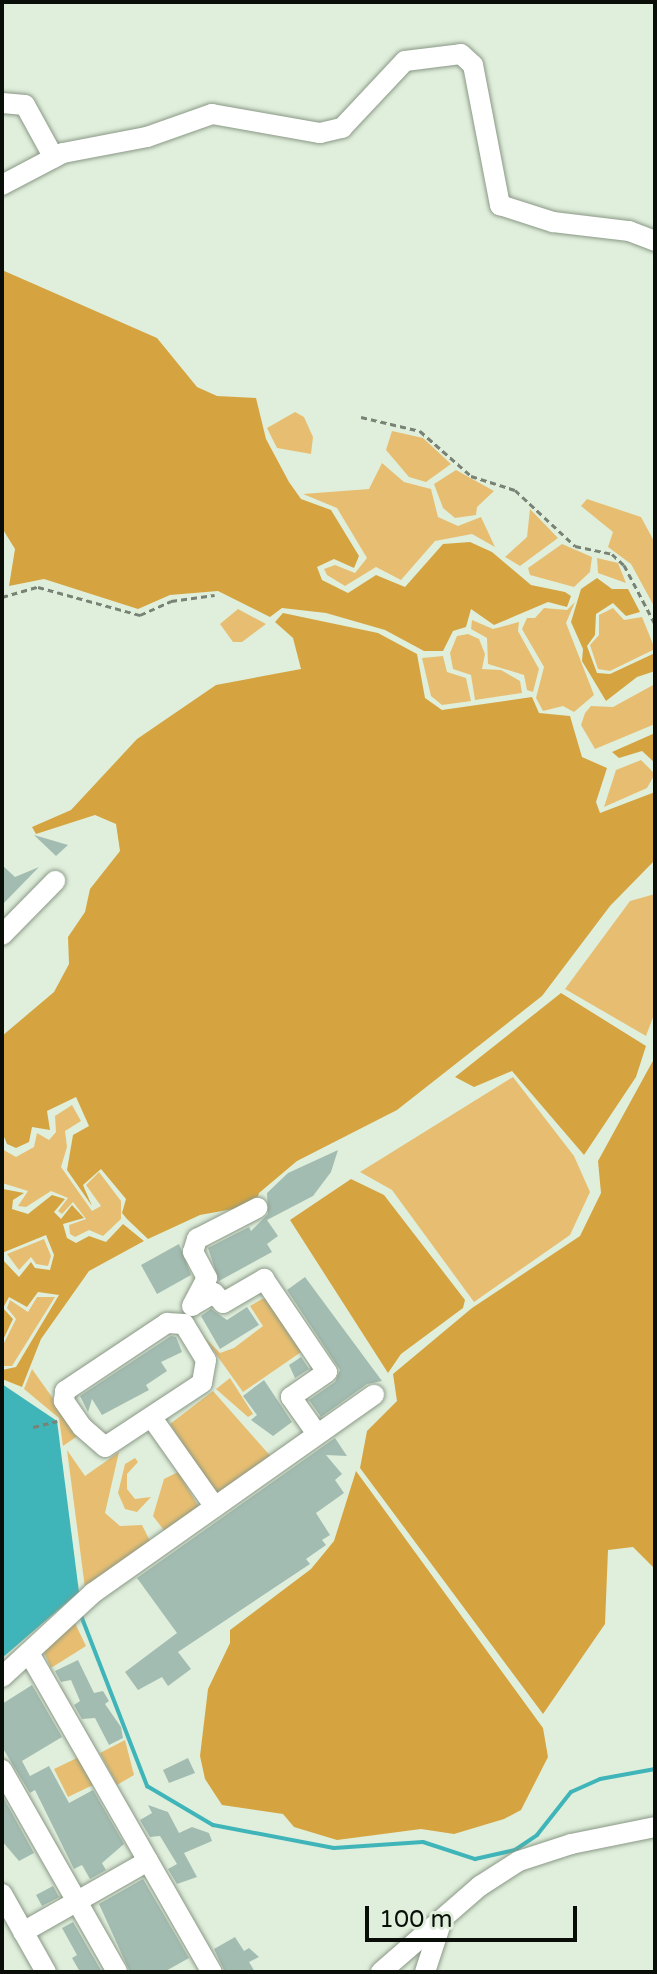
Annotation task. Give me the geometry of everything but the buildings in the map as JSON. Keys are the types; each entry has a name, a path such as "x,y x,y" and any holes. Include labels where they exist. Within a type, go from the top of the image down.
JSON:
{"street":[{"path":"2,185 54,158 89,146 147,137 212,114 320,133 342,128 405,61 461,54 473,65 500,205 553,222 629,231 655,241"},
{"path":"2,103 25,105 54,158"},
{"path":"2,935 55,881"},
{"path":"184,1324 207,1278 193,1252 197,1239 257,1208"},
{"path":"193,1305 214,1293 223,1303 264,1279 327,1372 291,1397 310,1439"},
{"path":"167,1323 184,1324 206,1360 202,1383 105,1447 82,1427 64,1401 65,1391 167,1323"},
{"path":"2,1677 93,1593 374,1395"},
{"path":"152,1418 215,1507"},
{"path":"29,1653 212,1972"},
{"path":"2,1770 117,1972"},
{"path":"381,1972 443,1919 519,1861 571,1844 655,1827"},
{"path":"23,1932 148,1861"},
{"path":"2,1894 46,1972"},
{"path":"425,1972 443,1919"}],"path":[{"path":"361,417 420,431 471,476 515,490 575,546 612,554 624,565 655,624"},
{"path":"2,597 38,587 140,615 171,601 215,595"},
{"path":"33,1427 61,1420"}],"shaded area":[{"path":"2,270 157,338 197,387 217,396 256,398 266,439 289,482 301,499 331,510 359,556 354,568 334,559 317,567 322,580 348,593 376,575 405,587 443,544 470,542 492,552 531,585 571,596 567,607 548,602 494,625 471,609 466,627 453,631 443,651 424,651 385,630 326,613 282,608 270,617 218,591 170,595 138,609 44,579 9,586 15,549 2,528"},
{"path":"295,412 304,417 313,437 311,454 277,448 267,428"},
{"path":"392,431 423,438 451,464 426,482 409,477 386,450"},
{"path":"382,463 404,482 431,489 438,517 458,526 481,517 495,547 472,534 435,541 401,580 376,567 345,586 327,575 324,569 335,565 355,573 367,558 337,508 303,494 369,489"},
{"path":"456,470 494,491 477,507 476,515 455,518 443,508 434,484"},
{"path":"587,499 641,517 655,543 655,608 631,564 608,547 613,532 581,506"},
{"path":"530,509 558,538 520,566 505,557 527,537"},
{"path":"562,544 592,557 590,572 574,587 530,575 528,568"},
{"path":"597,558 618,563 626,583 598,573"},
{"path":"597,578 612,589 628,589 640,612 626,616 613,603 596,614 595,635 587,646 597,673 610,674 655,653 655,671 637,677 606,701 582,661 583,649 571,622 581,589"},
{"path":"575,602 566,623 594,695 574,712 563,706 543,711 536,698 544,667 522,629 527,618 535,618 544,608 567,610"},
{"path":"613,608 624,620 642,617 655,649 610,671 598,669 590,645 599,635 599,615"},
{"path":"238,609 266,624 242,642 233,642 220,624"},
{"path":"283,613 378,633 417,654 425,698 442,710 532,697 539,713 570,716 582,757 607,768 596,802 600,813 655,792 655,860 610,906 542,996 397,1110 297,1161 259,1193 255,1205 200,1215 148,1239 122,1213 126,1199 101,1169 83,1185 92,1206 67,1170 73,1135 89,1126 76,1097 47,1111 50,1130 32,1127 29,1142 16,1148 7,1144 2,1132 2,1036 54,992 69,964 68,937 85,912 90,889 120,851 116,824 95,815 36,834 32,827 71,810 137,739 216,685 301,669 293,638 275,622"},
{"path":"472,620 493,629 519,622 518,631 539,669 533,692 527,690 524,675 488,664 487,638 471,629"},
{"path":"468,634 479,639 485,654 482,669 501,670 520,681 522,693 475,700 471,675 453,669 450,653 457,636"},
{"path":"443,656 447,672 466,678 471,701 442,705 431,696 422,658"},
{"path":"655,684 655,724 595,749 581,725 591,706 613,707"},
{"path":"655,733 655,763 642,751 619,758 612,752"},
{"path":"641,760 655,774 647,788 604,807 616,770"},
{"path":"655,894 655,1012 646,1036 565,989 630,901"},
{"path":"561,993 646,1046 636,1077 584,1155 512,1071 474,1087 455,1077"},
{"path":"655,1057 655,1569 633,1547 608,1550 605,1624 543,1714 360,1468 367,1431 397,1401 393,1374 472,1308 580,1236 601,1193 598,1161"},
{"path":"513,1077 574,1156 590,1192 570,1235 474,1302 392,1190 360,1172"},
{"path":"72,1105 81,1121 65,1131 67,1147 61,1167 92,1211 101,1206 86,1185 99,1172 121,1201 121,1219 103,1236 89,1230 75,1237 70,1234 69,1225 86,1219 73,1202 62,1214 58,1211 68,1198 51,1191 26,1207 18,1206 28,1191 2,1183 2,1149 16,1157 34,1147 37,1133 49,1140 56,1132 55,1116"},
{"path":"351,1179 384,1195 465,1300 463,1308 401,1354 388,1373 290,1220"},
{"path":"3,1189 24,1193 13,1200 12,1209 28,1214 52,1195 65,1199 54,1212 61,1219 72,1205 84,1218 63,1224 67,1238 76,1243 89,1236 106,1242 123,1224 144,1241 89,1271 41,1339 22,1387 2,1379 2,1370 16,1367 59,1295 38,1292 27,1307 9,1297 3,1308 13,1319 2,1342 2,1259 19,1277 31,1262 35,1268 50,1270 54,1255 46,1235 2,1253"},
{"path":"44,1239 51,1256 48,1266 36,1264 31,1257 19,1270 7,1254"},
{"path":"37,1297 55,1297 12,1366 2,1366 2,1347 16,1319 7,1308 10,1300 28,1312"},
{"path":"262,1299 270,1299 304,1350 243,1392 203,1336 220,1353 234,1348 263,1326 250,1306"},
{"path":"32,1369 79,1435 63,1446 59,1418 24,1389"},
{"path":"230,1378 253,1414 248,1417 216,1389"},
{"path":"213,1391 274,1460 218,1497 170,1424"},
{"path":"67,1450 85,1476 119,1452 105,1513 120,1526 142,1525 150,1541 85,1588"},
{"path":"135,1458 138,1462 127,1474 127,1489 135,1499 151,1497 137,1512 125,1509 118,1493 125,1464"},
{"path":"356,1471 543,1728 548,1757 521,1810 504,1819 454,1834 421,1829 337,1840 294,1827 283,1814 222,1805 205,1779 200,1756 208,1689 230,1643 230,1630 311,1569 334,1541"},
{"path":"178,1472 200,1509 166,1533 153,1516 164,1479"},
{"path":"74,1621 86,1646 51,1668 43,1650"},
{"path":"125,1740 134,1775 117,1785 100,1753"},
{"path":"79,1757 95,1784 68,1797 54,1769"}],"water":[{"path":"2,1384 57,1421 79,1592 2,1658"}],"waterway":[{"path":"80,1613 147,1786 213,1825 334,1848 423,1842 475,1859 515,1850 537,1835 571,1792 600,1779 655,1769"}]}
